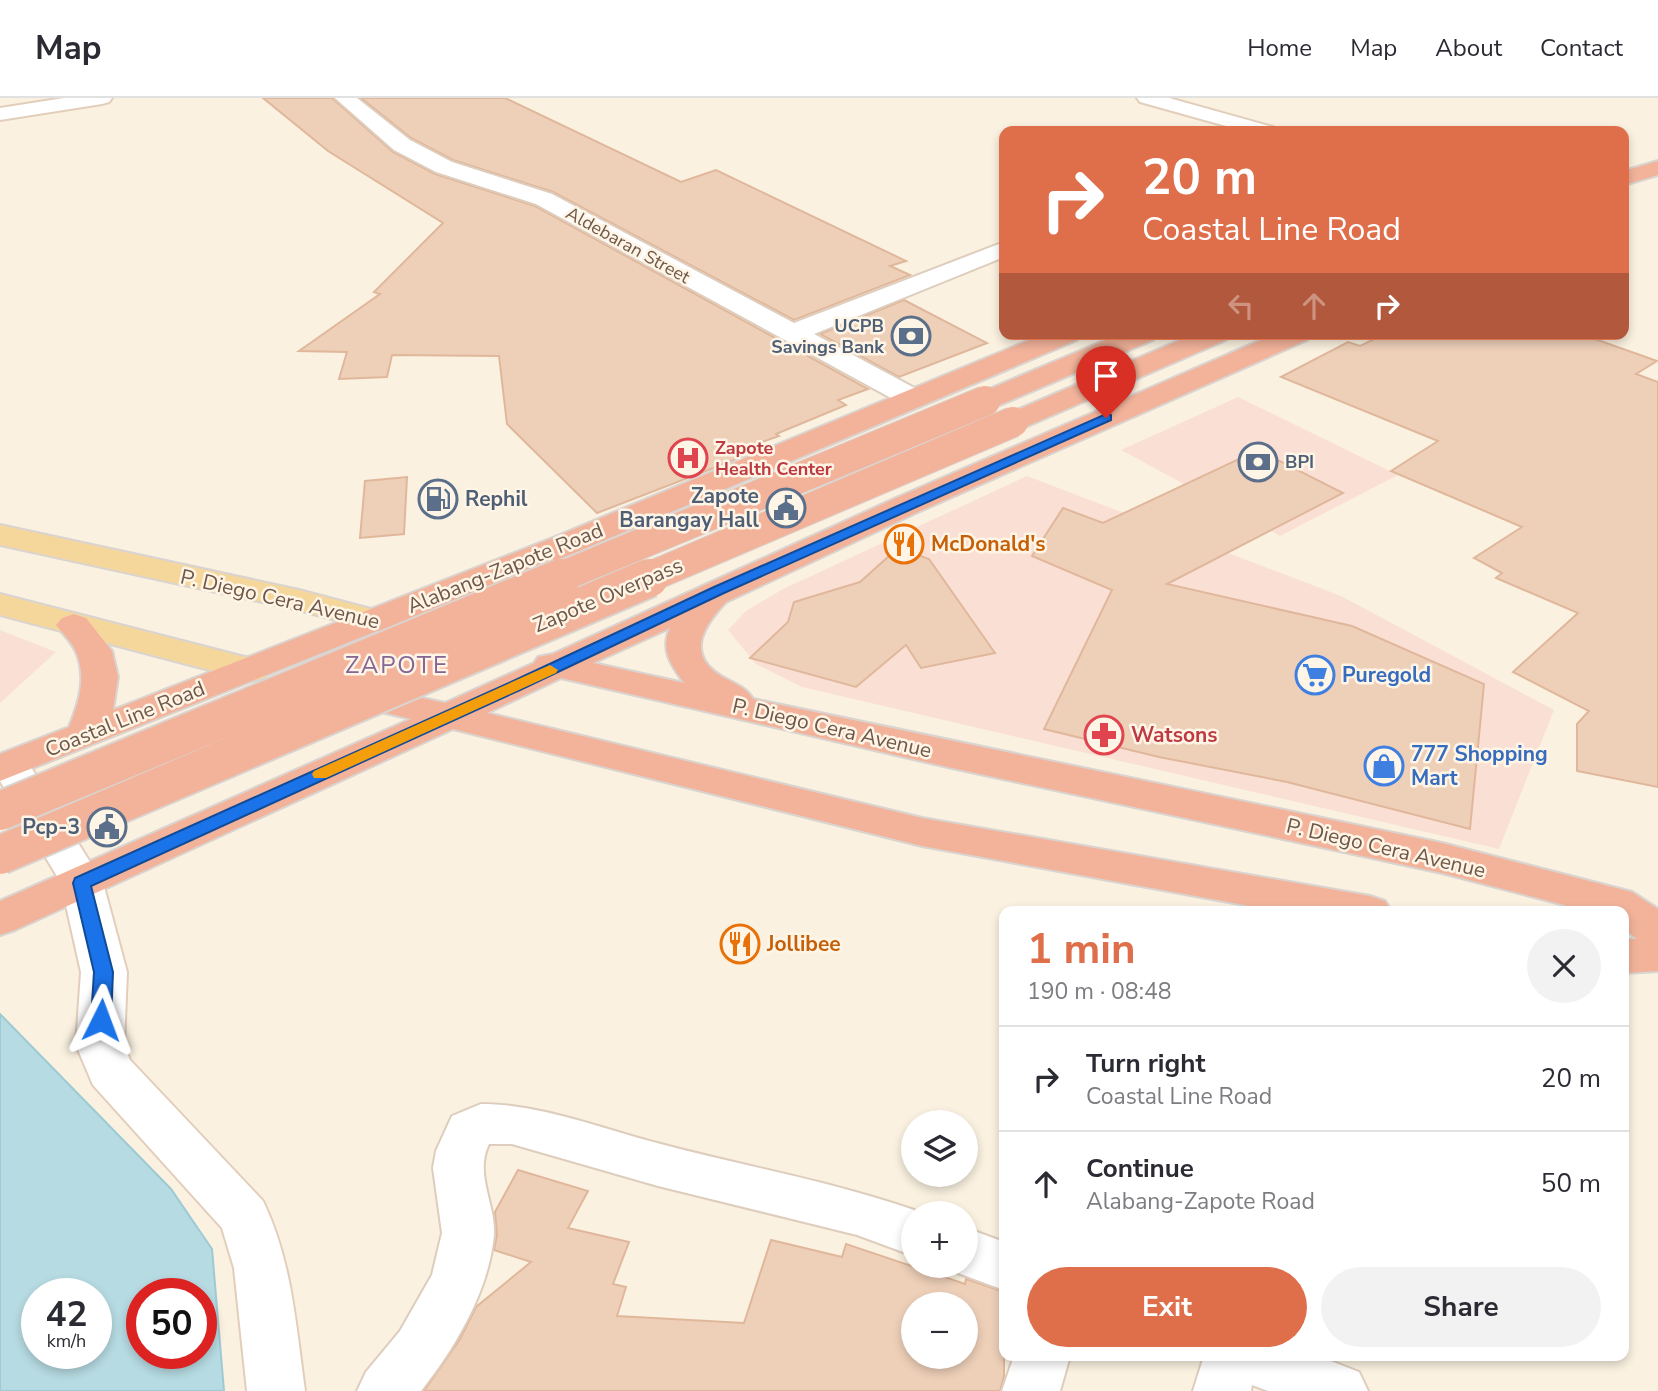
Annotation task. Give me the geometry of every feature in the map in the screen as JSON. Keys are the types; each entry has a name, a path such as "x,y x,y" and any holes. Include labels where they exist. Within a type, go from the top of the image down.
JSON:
{"highway":[{"path":"1629,158 1658,149"},
{"path":"1629,177 1658,168"},
{"name":"Alabang-Zapote Road","path":"251,670 566,544 1053,340"},
{"name":"Zapote Overpass","path":"0,811 1130,340"},
{"name":"Zapote Overpass","path":"0,855 1203,340"},
{"path":"0,919 558,667 719,590 1284,340"},
{"path":"566,544 526,568 516,588 522,603 556,618 647,623"},
{"path":"719,590 692,615 684,636 685,655 698,676 752,710"},
{"name":"P. Diego Cera Avenue","path":"373,620 558,667 952,755 1442,858 1621,906"},
{"path":"74,625 94,648 100,667 100,687 85,734"},
{"path":"251,670 922,832 1336,906"},
{"name":"Coastal Line Road","path":"5,766 251,670"},
{"path":"143,710 168,713 186,720 222,768 225,789 205,826"},
{"name":"P. Diego Cera Avenue","path":"1629,911 1658,931"},
{"path":"1629,956 1658,954"}],"main road":[{"name":"P. Diego Cera Avenue","path":"0,535 299,600 373,620"},
{"path":"0,604 251,670"}],"street":[{"path":"0,114 102,98"},
{"name":"Aldebaran Street","path":"345,98 402,145 443,167 544,199 912,398"},
{"path":"1147,98 1248,126"},
{"path":"790,334 999,251"},
{"path":"5,766 82,883 104,972 100,1045 110,1071 245,1217 261,1268 276,1391"},
{"path":"386,1391 420,1349 458,1281 468,1233 458,1168 461,1151 470,1131 481,1124 512,1124 658,1165 858,1213 901,1228"},
{"path":"978,1256 999,1264"},
{"path":"1031,1391 1040,1361"},
{"path":"1223,1391 1231,1361"},
{"path":"1258,1361 1339,1391"}],"shaded area":[{"name":"BPI","path":"1238,397 1398,475 1280,536 1121,450"},
{"path":"1027,476 1341,596 1554,710 1499,849 802,687 756,664 728,630 746,611 783,589"},
{"path":"0,630 56,652 0,703"}],"water":[{"path":"0,1014 171,1189 212,1249 214,1278 126,1278 126,1369 217,1369 217,1308 224,1391 0,1391"}],"building":[{"path":"263,98 332,98 393,152 435,174 535,206 868,389 838,400 846,405 776,434 779,436 734,452 742,457 597,513 507,424 499,356 392,355 387,377 339,379 347,352 299,351 380,294 374,292 443,223 328,151"},
{"path":"361,98 505,98 681,182 716,170 906,261 890,266 910,275 794,320 553,192 453,160 411,138"},
{"name":"UCPB Savings Bank","path":"904,300 987,343 899,377 820,334"},
{"path":"1372,340 1598,340 1657,361 1636,374 1658,382 1658,787 1577,771 1577,724 1589,711 1513,672 1578,613 1496,578 1502,573 1474,558 1522,527 1391,471 1438,441 1281,377 1348,342 1360,346"},
{"path":"1258,450 1343,493 1167,584 1352,626 1484,684 1470,829 1287,782 1159,757 1044,729 1112,590 1032,556 1063,508 1103,523"},
{"path":"407,477 404,534 360,538 365,481"},
{"path":"898,548 929,559 995,653 921,668 906,645 856,687 750,658 788,622 794,602 860,582"},
{"path":"518,1170 588,1191 568,1228 629,1242 613,1284 626,1287 617,1316 744,1323 771,1240 842,1257 846,1244 901,1262 901,1278 947,1278 965,1284 966,1279 999,1290 999,1361 1004,1361 1004,1376 1000,1391 424,1391 460,1339 476,1307 531,1262 494,1250 497,1235 495,1212"}],"slow traffic":[{"path":"320,774 550,670"}],"place":[{"name":"UCPB Savings Bank","path":"911,336"},
{"name":"Zapote Health Center","path":"688,458"},
{"name":"BPI","path":"1258,462"},
{"name":"Rephil","path":"438,499"},
{"name":"Zapote Barangay Hall","path":"786,508"},
{"name":"McDonald's","path":"904,544"},
{"name":"Puregold","path":"1315,675"},
{"name":"Watsons","path":"1104,735"},
{"name":"777 Shopping Mart","path":"1384,766"},
{"name":"Pcp-3","path":"107,827"},
{"name":"Jollibee","path":"740,944"}],"district":[{"name":"ZAPOTE","path":"397,665"}],"route":[{"path":"101,1020 104,972 82,883 558,667 719,590 1106,418"}]}
